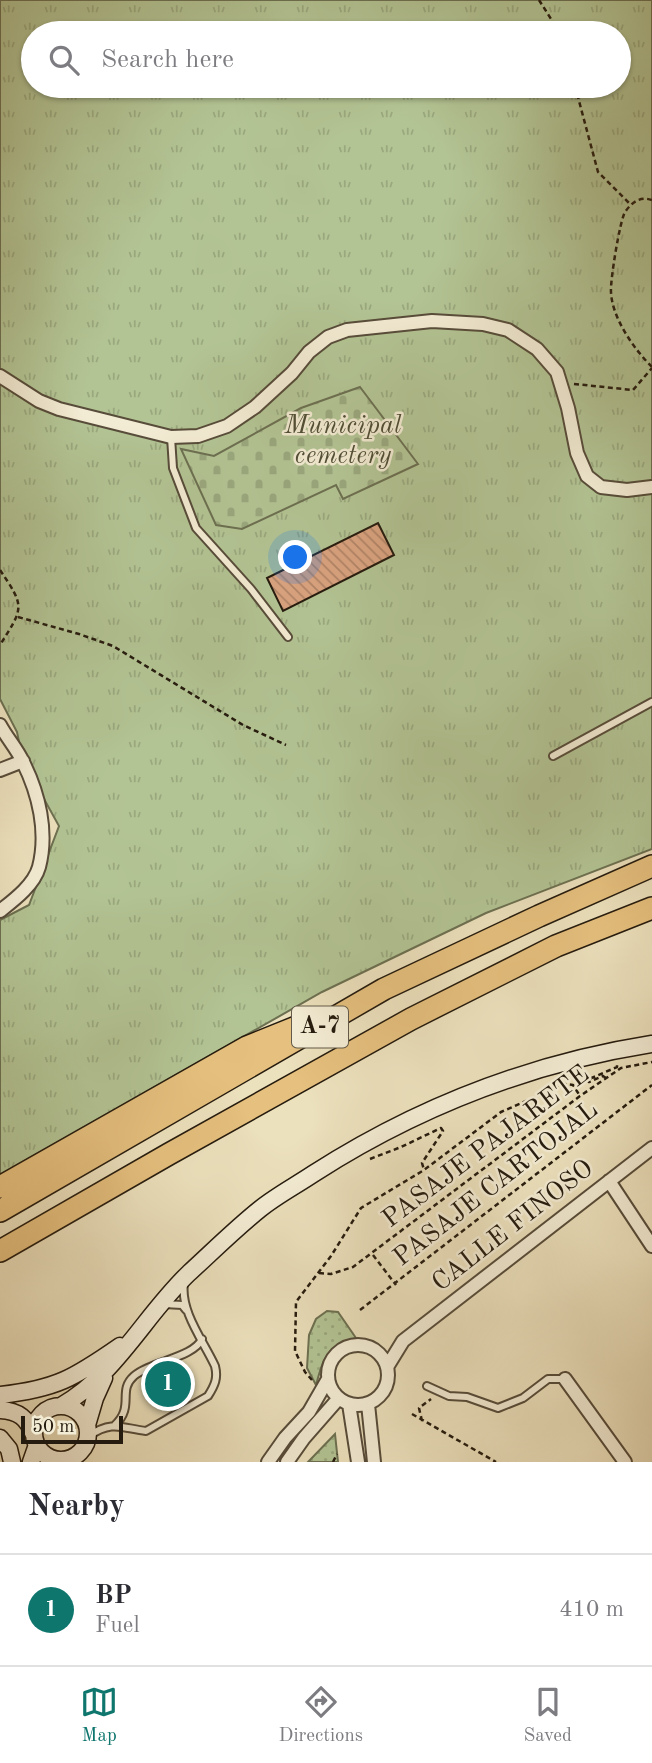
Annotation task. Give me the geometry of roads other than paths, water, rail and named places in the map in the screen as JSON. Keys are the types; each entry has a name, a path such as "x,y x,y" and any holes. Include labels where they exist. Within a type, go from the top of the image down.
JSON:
{"highway":[{"name":"A-7","path":"0,1211 384,989 652,866"},
{"name":"A-7","path":"0,1251 411,1020 556,946 652,908"},
{"path":"0,1187 247,1047 384,989"},
{"path":"0,1267 86,1218 169,1154"}],"street":[{"path":"0,376 39,401 60,409 171,437 198,436 227,426 255,407 328,337 347,330 432,321 483,324 508,330 537,349 557,372 577,453 587,476 601,487 627,491 652,487"},
{"path":"0,725 23,761 44,828 38,869 19,897 0,911"},
{"path":"0,770 23,761"},
{"path":"31,1462 37,1420 42,1414 85,1391 108,1370 159,1305 260,1208 344,1154 461,1096 547,1067 615,1049 652,1044"},
{"name":"CALLE FINOSO","path":"387,1367 403,1341 652,1147"},
{"path":"609,1181 652,1246"},
{"path":"0,1397 45,1389 66,1381 135,1334"},
{"name":"CALLE FINOSO","path":"370,1348 403,1341"},
{"path":"268,1462 309,1412 328,1379 332,1362 344,1349 362,1346 370,1348 383,1359 387,1367 388,1376 382,1393 368,1404 344,1401 334,1393 328,1379"},
{"path":"0,1410 22,1415 29,1422 35,1440 46,1457 60,1461 69,1460 83,1451 95,1398 108,1370"},
{"path":"565,1379 625,1462"},
{"path":"0,1397 76,1410 88,1430"},
{"path":"287,1462 304,1438 344,1401"},
{"path":"344,1401 358,1462"},
{"path":"368,1404 374,1462"},
{"path":"0,1438 9,1449 12,1462"}],"lane":[{"path":"171,437 173,468 196,528 251,589 288,637"},
{"path":"553,756 652,702"},
{"path":"88,1430 116,1425 146,1431 208,1396 217,1374 188,1311 183,1291 187,1276"},
{"path":"159,1305 174,1303 182,1305 188,1311"},
{"path":"116,1425 124,1417 125,1391 136,1374 195,1348 202,1339"},
{"path":"426,1386 449,1396 467,1397 498,1408 523,1398 548,1379 565,1379"}],"place":[{"name":"BP","path":"168,1384"}],"park label":[{"name":"Municipal cemetery","path":"343,441"}]}
